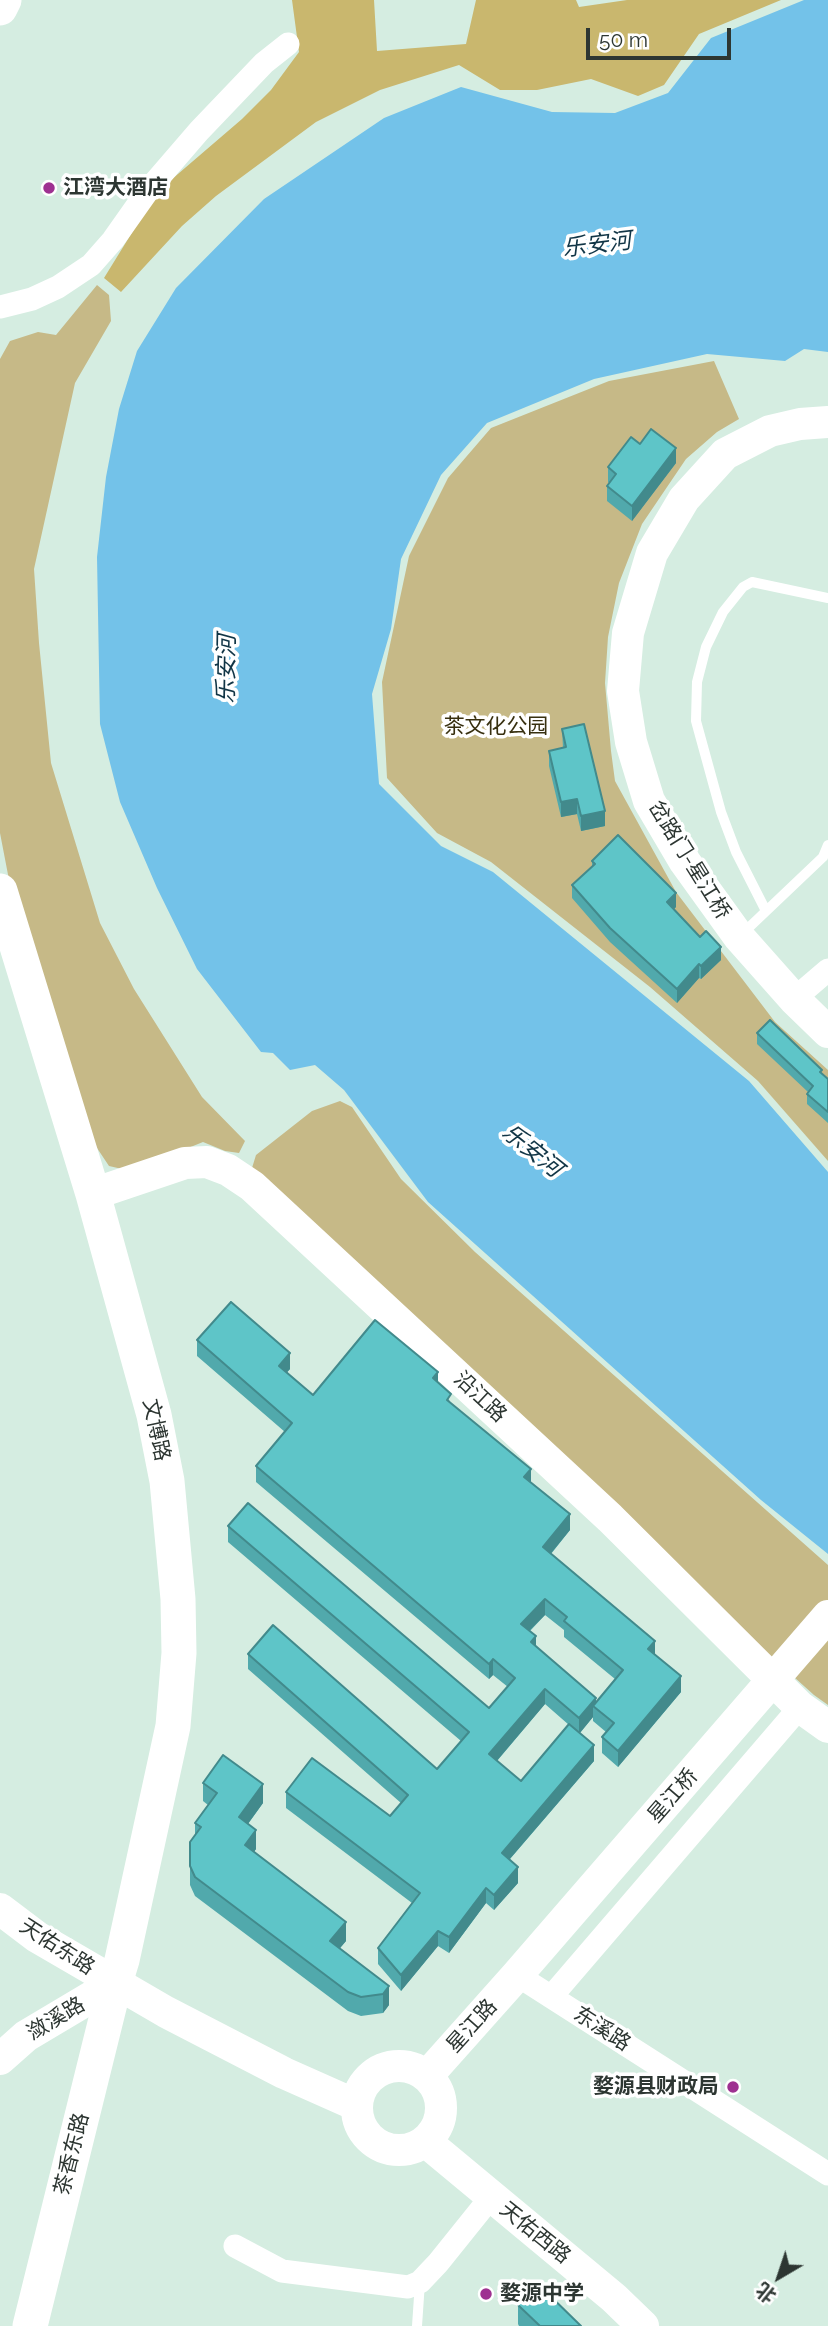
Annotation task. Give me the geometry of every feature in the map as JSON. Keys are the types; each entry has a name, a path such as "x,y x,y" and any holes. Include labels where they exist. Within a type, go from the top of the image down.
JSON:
{"main road":[{"path":"0,8 4,0"},
{"name":"文博路","path":"0,891 93,1194 154,1415 167,1481 178,1599 179,1653 173,1726 115,1983"},
{"name":"茶香东路","path":"30,2326 115,1983"}],"street":[{"path":"0,307 32,299 58,287 91,265 113,240 149,189 191,141 264,63 288,44"},
{"name":"岔路门-星江桥","path":"828,422 800,424 770,431 725,454 684,499 652,553 628,634 623,691 631,742 649,801 685,862 739,937 794,999 828,1032"},
{"path":"794,999 828,970"},
{"name":"沿江路","path":"93,1194 185,1163 207,1162 228,1170 252,1186 610,1518 800,1707 828,1727"},
{"name":"星江桥","path":"517,1975 828,1616"},
{"path":"551,1997 800,1707"},
{"name":"天佑东路","path":"0,1909 37,1937 115,1983"},
{"name":"东溪路","path":"517,1975 828,2174"},
{"name":"星江路","path":"427,2076 517,1975"},
{"path":"115,1983 284,2073 356,2105"},
{"name":"潋溪路","path":"0,2059 26,2036 115,1983"},
{"path":"402,2065 416,2068 427,2076 440,2096 442,2109 434,2132 415,2147 403,2150 379,2145 369,2138 357,2117 356,2105 366,2080 376,2071 402,2065"},
{"name":"天佑西路","path":"425,2141 614,2298 643,2326"},
{"path":"235,2246 282,2271 408,2287 420,2282 438,2263 491,2197"}],"lane":[{"path":"766,911 736,852 721,812 696,721 697,682 706,647 723,612 743,587 752,582 828,598"},
{"path":"739,937 823,857 828,845"},
{"path":"417,2326 420,2282"}],"green space":[{"path":"97,285 109,295 111,321 75,383 34,569 51,763 100,923 134,989 202,1097 245,1141 239,1153 225,1151 203,1142 131,1171 109,1166 95,1145 10,885 0,833 0,359 10,341 38,332 56,335"},
{"name":"茶文化公园","path":"714,361 739,419 717,432 686,459 642,524 619,583 608,637 605,683 615,781 676,892 775,1022 828,1070 828,1161 758,1081 650,987 491,862 437,833 387,778 382,682 409,556 448,478 491,428 609,381"},
{"path":"340,1101 352,1107 401,1179 475,1252 828,1565 828,1705 765,1651 252,1168 256,1155 312,1111"}],"shaded area":[{"path":"292,0 374,0 377,51 466,44 476,0 576,0 579,7 627,0 781,0 699,34 664,85 638,96 591,79 537,90 500,90 459,65 380,90 316,122 216,196 182,226 121,292 104,278 157,192 242,119 271,90 299,52"}],"water":[{"name":"乐安河","path":"804,0 828,0 828,352 804,349 785,361 707,354 594,379 487,423 441,475 401,559 391,629 372,694 379,784 441,846 493,872 749,1081 828,1172 828,1554 761,1500 428,1202 344,1090 315,1065 290,1070 273,1053 261,1052 197,969 157,888 120,802 100,724 97,557 106,477 119,409 137,351 176,288 264,199 384,118 461,87 552,112 615,113 668,93 711,38"}],"building":[{"path":"651,429 676,448 632,506 607,486 616,474 608,467 631,437 640,444"},
{"path":"584,724 605,811 581,816 577,799 561,802 549,751 566,747 562,729"},
{"path":"618,835 676,893 667,902 700,937 706,931 721,947 701,966 699,964 677,989 610,928 572,885 595,864 592,861"},
{"path":"770,1020 828,1079 828,1112 807,1094 813,1086 757,1033"},
{"path":"231,1302 290,1353 279,1366 313,1395 375,1320 438,1372 433,1378 451,1394 447,1400 531,1469 524,1477 570,1514 543,1547 655,1641 648,1649 681,1676 618,1751 602,1737 614,1723 593,1706 623,1670 564,1621 567,1617 545,1599 521,1624 536,1636 531,1642 596,1698 579,1718 545,1689 489,1754 521,1781 569,1724 594,1745 502,1853 518,1867 494,1895 486,1888 449,1937 438,1931 401,1975 378,1948 420,1893 286,1792 312,1758 390,1816 408,1795 248,1654 273,1625 437,1769 469,1732 228,1526 248,1503 489,1708 515,1678 493,1659 489,1664 256,1466 292,1423 197,1340"},
{"path":"223,1755 263,1784 239,1817 256,1830 245,1845 346,1922 330,1941 389,1986 383,1994 361,1997 348,1992 195,1877 190,1866 190,1842 201,1827 195,1823 217,1793 203,1783"},
{"path":"538,2284 581,2326 540,2326 518,2305"}],"place":[{"name":"江湾大酒店","path":"49,188"},
{"name":"婺源县财政局","path":"733,2087"},
{"name":"婺源中学","path":"486,2294"}]}
